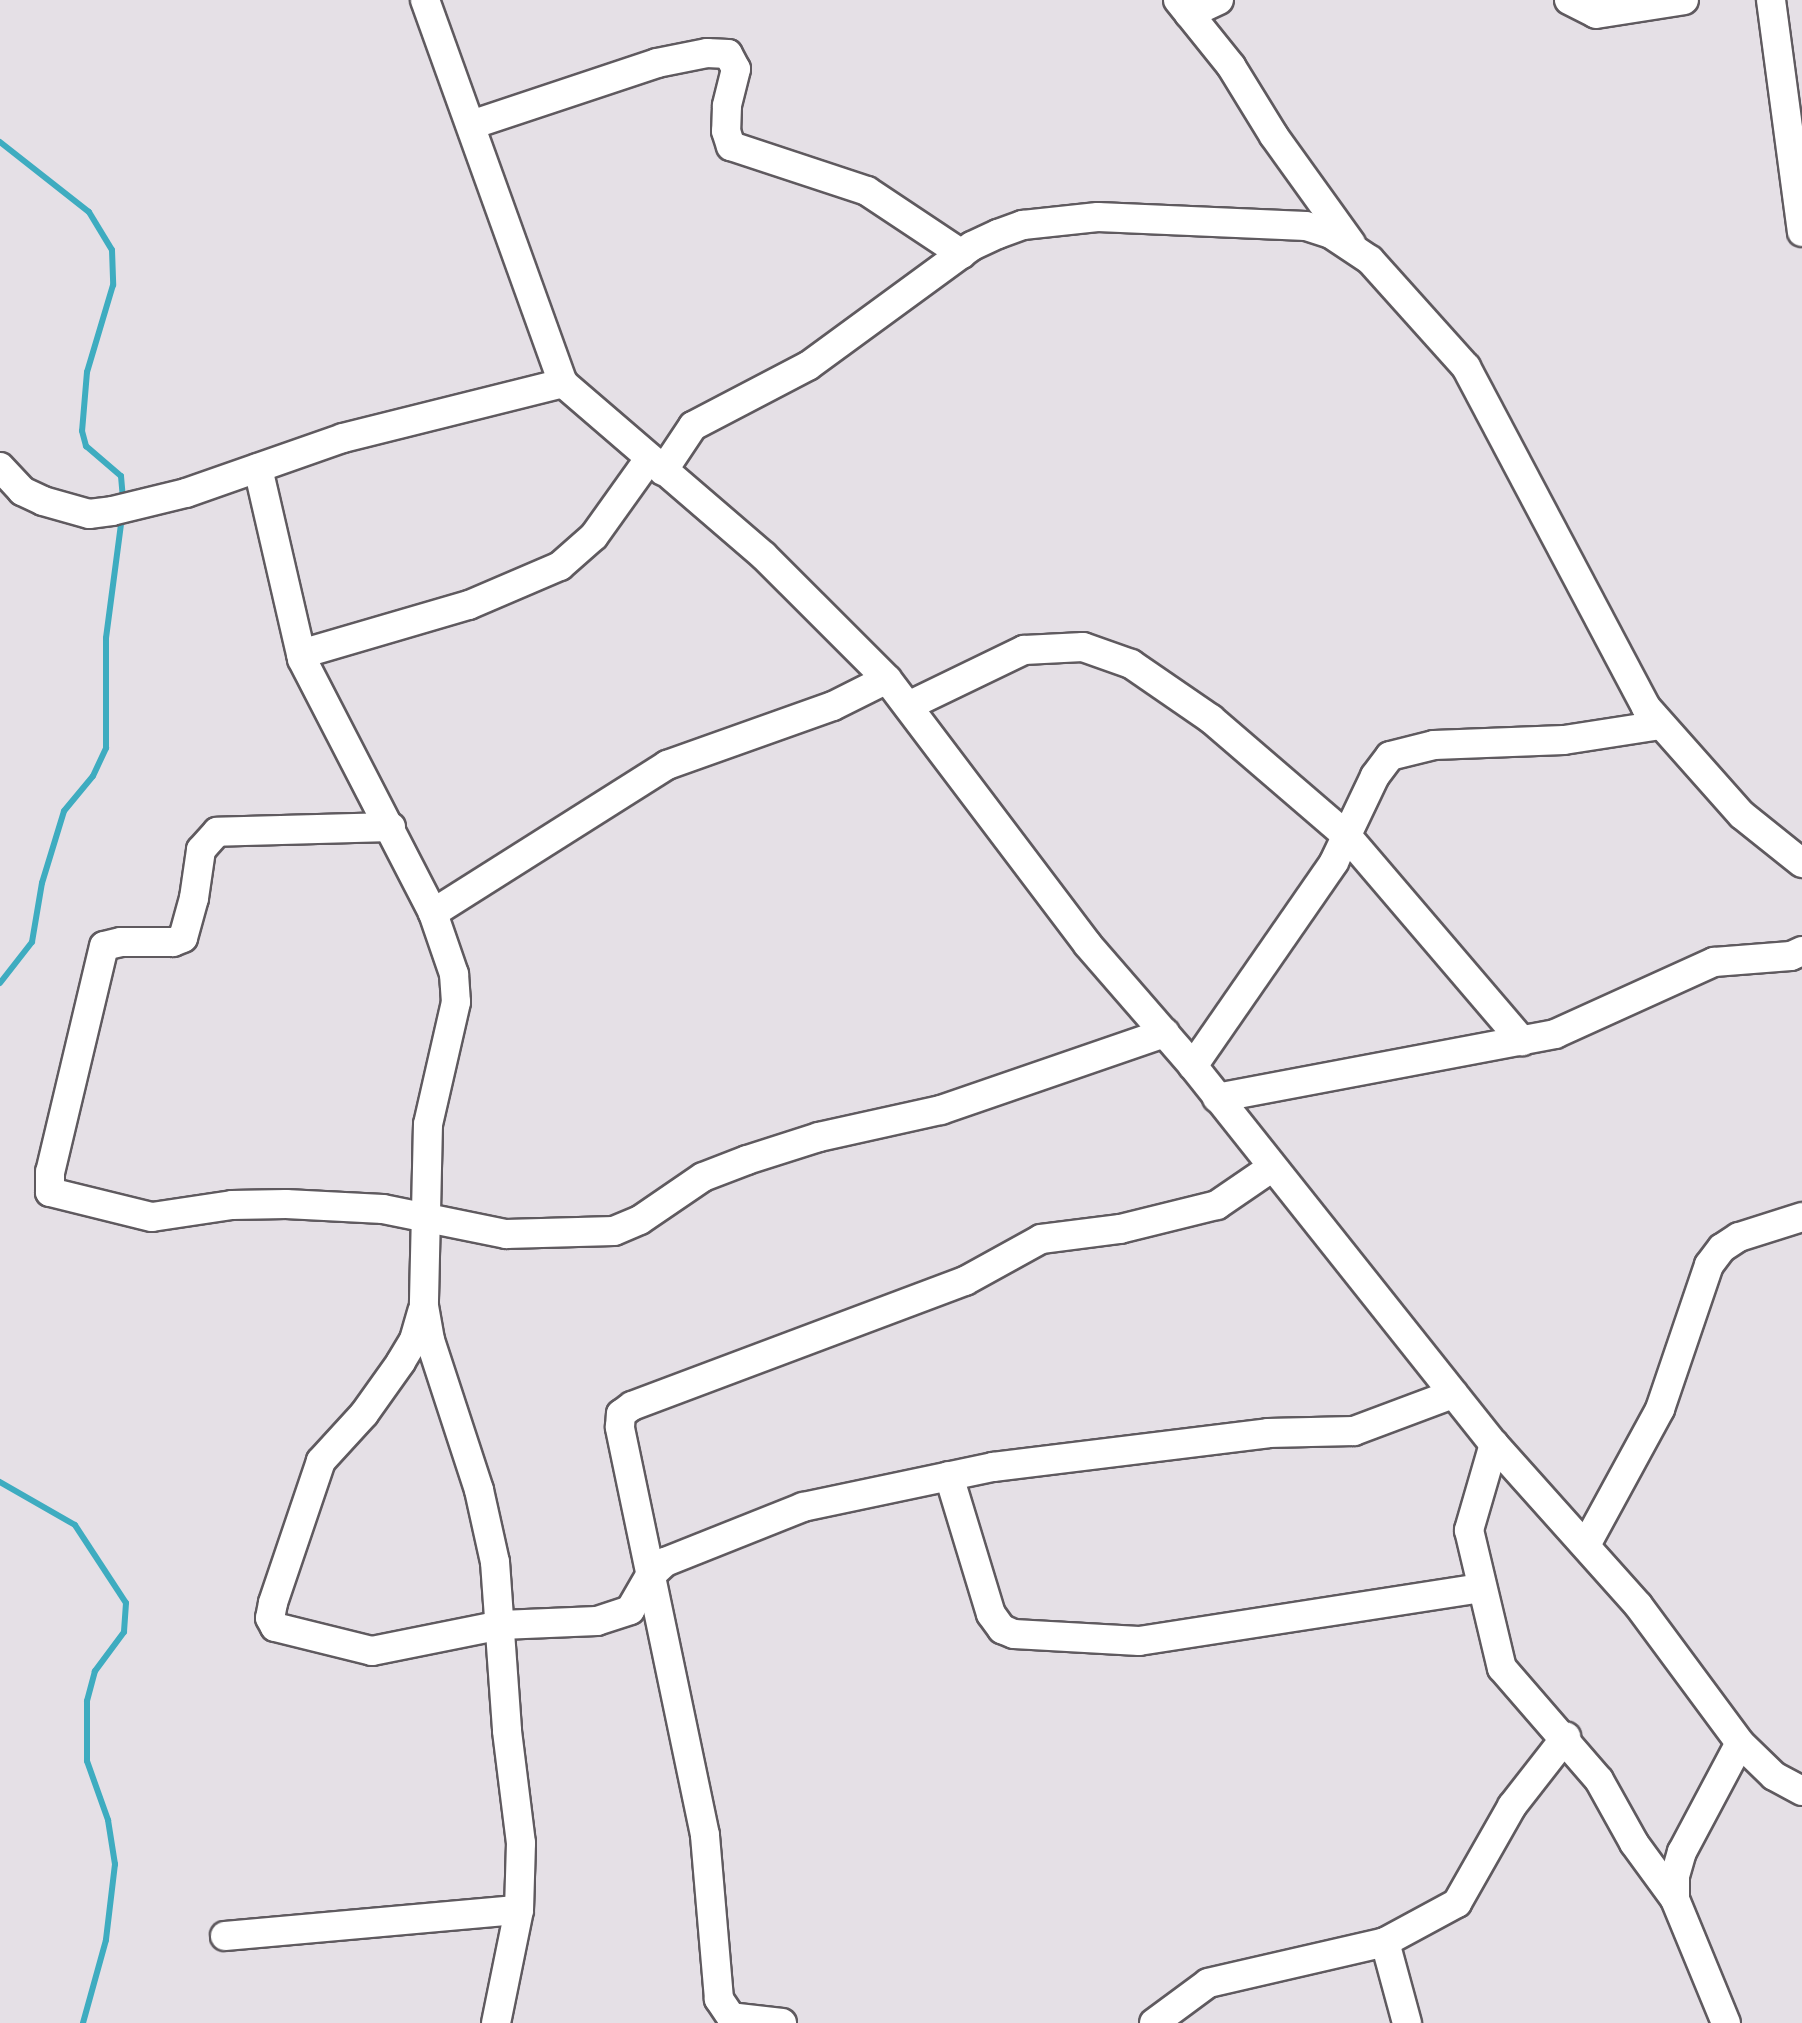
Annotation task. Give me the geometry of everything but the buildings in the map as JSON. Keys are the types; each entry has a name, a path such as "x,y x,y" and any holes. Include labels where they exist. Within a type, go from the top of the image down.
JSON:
{"street":[{"path":"425,0 562,383 792,582 886,679 1088,945 1194,1066 1271,1168 1494,1444 1638,1605 1740,1742 1774,1776 1802,1791"},
{"path":"1220,0 1184,7 1231,66 1274,136 1354,246 1420,310 1466,366 1607,626 1628,676 1660,725 1742,816 1802,863"},
{"path":"1569,0 1596,14 1684,0"},
{"path":"1770,0 1802,232"},
{"path":"470,125 657,64 707,53 728,54 736,69 726,106 726,131 731,146 866,191 962,254"},
{"path":"301,654 470,605 560,566 594,536 693,426 808,366 962,254 1023,225 1098,217 1306,226 1354,246"},
{"path":"0,467 22,491 43,502 89,514 112,511 151,502 343,438 562,383"},
{"path":"258,468 301,654 433,913 456,989 428,1124 424,1306 444,1388 490,1530 501,1624 507,1731 520,1830 519,1910 496,2023"},
{"path":"908,706 1024,650 1083,647 1131,664 1211,718 1347,836 1522,1041"},
{"path":"433,913 667,765 832,706 886,679"},
{"path":"1194,1066 1334,862 1381,764 1401,750 1434,744 1564,740 1660,725"},
{"path":"391,826 217,832 200,850 194,898 183,938 104,946 48,1186 60,1197 152,1217 255,1204 348,1206 424,1215 506,1234 614,1231 640,1220 703,1177 747,1160 819,1137 941,1110 1165,1034"},
{"path":"1217,1098 1522,1041 1576,1026 1714,962 1791,956 1802,951"},
{"path":"782,2023 731,2017 719,2000 705,1835 620,1426 626,1409 965,1281 1041,1239 1120,1229 1217,1205 1271,1168"},
{"path":"1586,1544 1660,1409 1708,1265 1722,1248 1739,1237 1802,1217"},
{"path":"424,1306 414,1340 401,1362 364,1414 321,1460 270,1618 275,1626 372,1650 501,1624 615,1617 635,1604 650,1576 665,1562 803,1507 949,1476 1268,1433 1354,1431 1453,1394"},
{"path":"1494,1444 1469,1530 1502,1668 1566,1737 1599,1780 1634,1844 1675,1898 1726,2023"},
{"path":"949,1476 991,1614 1002,1629 1014,1634 1139,1641 1482,1588"},
{"path":"1154,2023 1218,1980 1385,1942 1458,1903 1512,1806 1566,1737"},
{"path":"1675,1898 1682,1852 1740,1742"},
{"path":"225,1936 519,1910"},
{"path":"1385,1942 1407,2023"}],"waterway":[{"path":"0,142 89,212 112,250 113,285 87,372 82,431 86,446 121,476 123,499"},
{"path":"0,983 32,942 42,883 64,811 93,776 106,748 106,638 122,517"},
{"path":"0,1482 75,1525 126,1603 124,1632 95,1671 87,1701 87,1761 108,1820 115,1864 106,1940 83,2023"}]}
